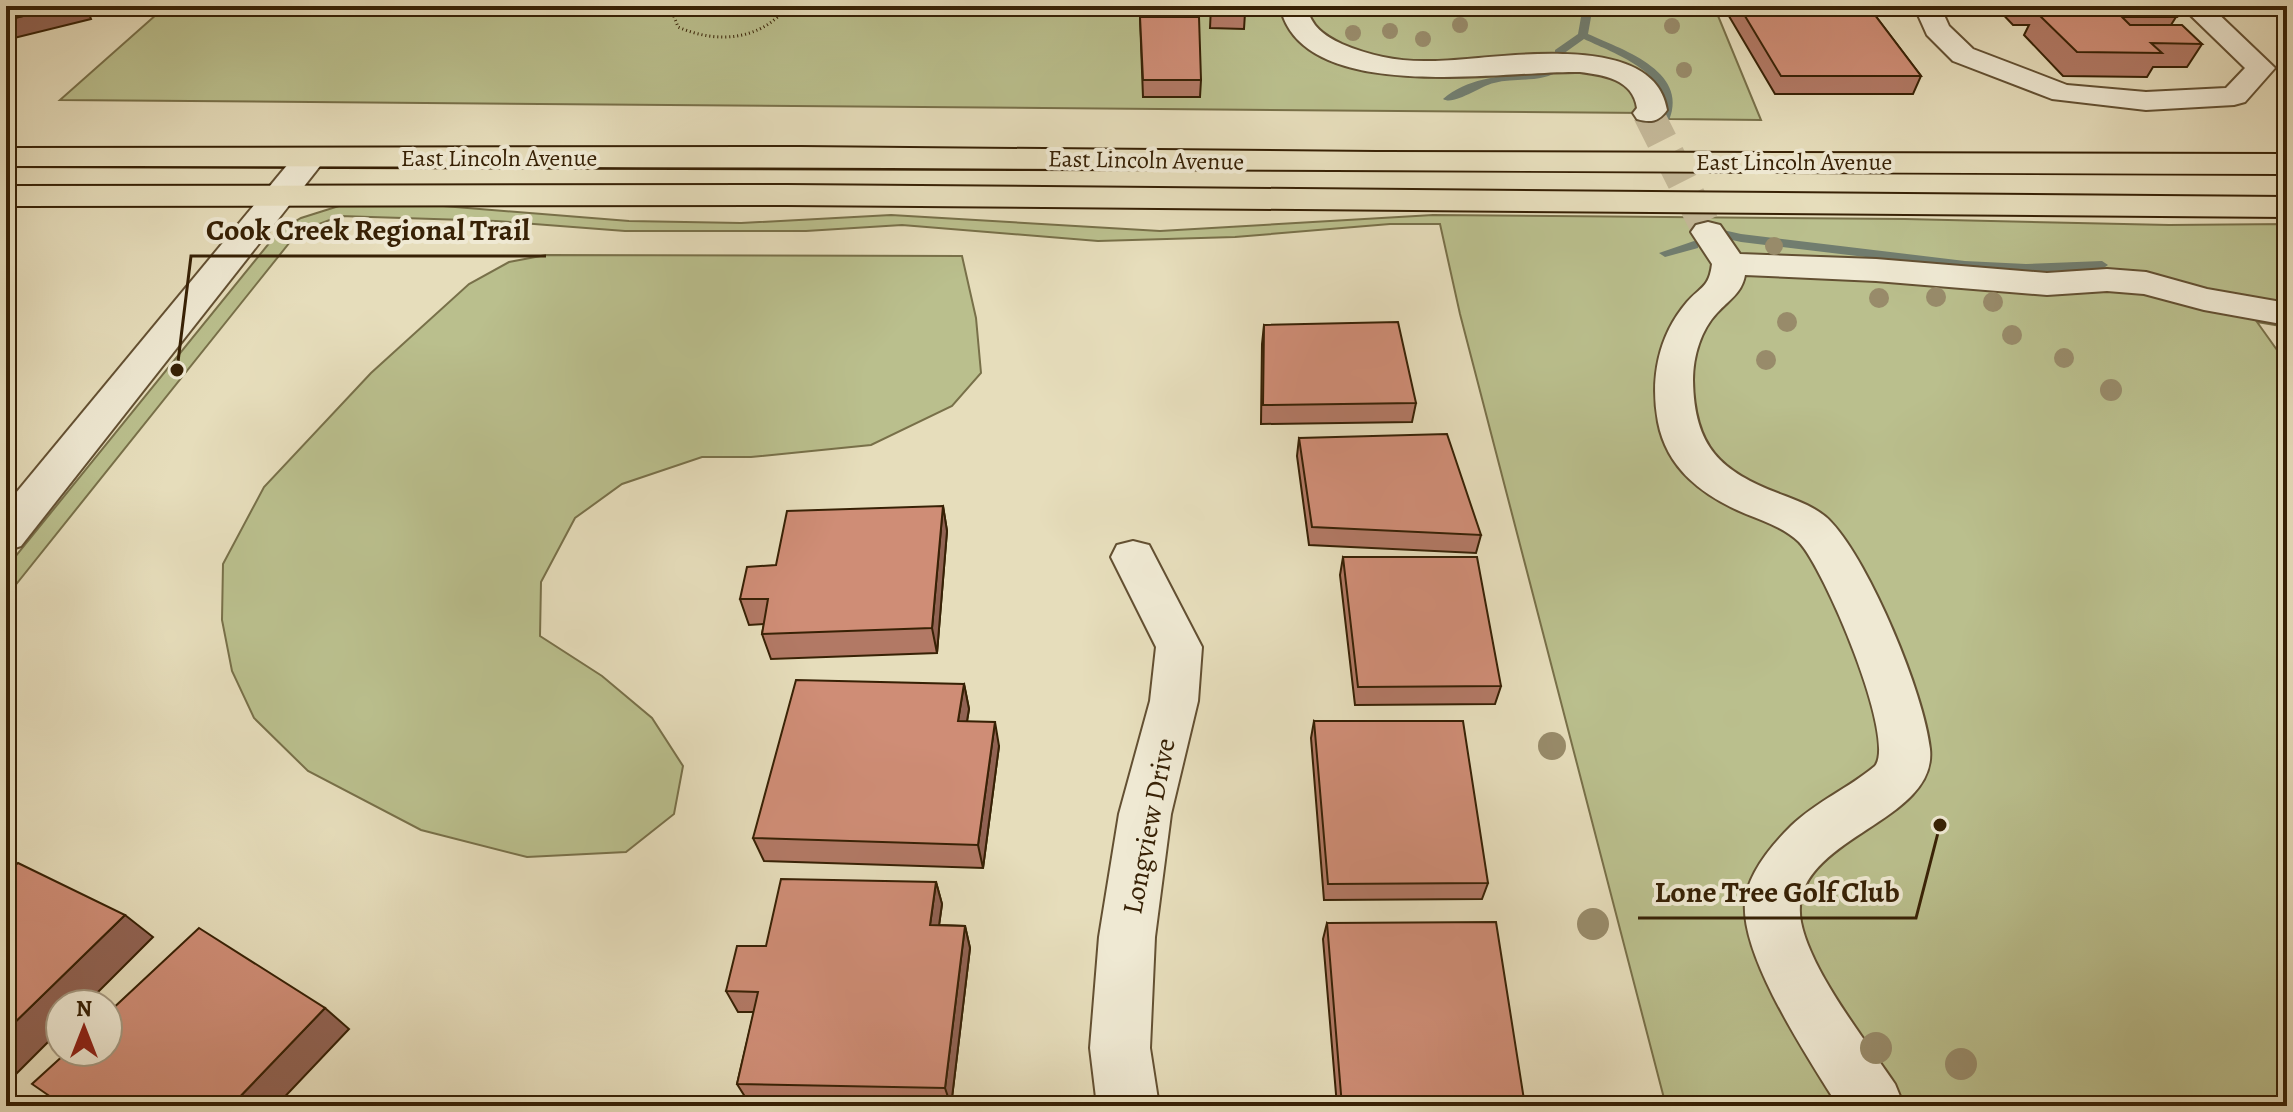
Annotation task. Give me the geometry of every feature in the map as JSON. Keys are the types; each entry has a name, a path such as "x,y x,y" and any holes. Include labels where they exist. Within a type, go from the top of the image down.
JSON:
{"main road":[{"name":"East Lincoln Avenue","path":"6,157 801,156 1376,162 2287,164"},
{"name":"East Lincoln Avenue","path":"6,196 787,195 2287,207"}],"street":[{"path":"1293,6 1302,32 1315,43 1349,58 1429,70 1533,62 1578,63 1614,69 1632,77 1648,92 1652,110 1648,113"},
{"path":"1927,6 1937,29 1963,55 2062,93 2146,101 2234,96 2261,68 2194,6"},
{"path":"6,535 309,159"},
{"path":"1873,1106 1794,978 1779,942 1772,902 1786,868 1841,815 1885,790 1900,772 1906,753 1867,628 1835,559 1815,533 1792,515 1712,480 1696,465 1682,439 1676,416 1674,376 1679,346 1690,323 1725,286 1719,248 1876,270 2047,284 2107,280 2146,283 2204,299 2287,314"},
{"name":"Longview Drive","path":"1128,1106 1120,1048 1127,937 1145,814 1174,701 1179,647 1133,557"}],"path":[{"path":"678,6 673,14 678,27 690,34 708,37 731,37 761,30 776,21 788,6"}],"green space":[{"path":"166,6 1714,6 1761,120 1670,119 1648,113 60,100"},
{"path":"342,205 431,205 629,221 741,223 891,215 1160,231 1433,215 2287,224 2287,327 2257,322 2287,364 2287,1106 1666,1106 1460,314 1440,224 1390,224 1235,237 1098,241 902,225 806,231 625,231 496,221 340,216 298,232 6,597 6,568 279,231 301,218"},
{"path":"546,255 962,256 976,318 981,373 952,406 871,445 751,457 702,457 622,484 575,518 541,582 540,636 602,676 652,718 683,766 674,814 626,852 527,857 421,830 308,771 254,718 232,671 222,620 223,564 264,487 371,373 469,284 509,262"}],"building":[{"path":"6,6 66,6 6,20"},
{"path":"1211,6 1245,6 1245,13 1211,12"},
{"path":"1739,6 1868,6 1921,76 1781,76"},
{"path":"2045,6 2163,6 2176,17 2122,17 2130,25 2182,25 2202,44 2151,43 2162,53 2077,52 2036,12 2051,12"},
{"path":"1140,17 1199,17 1201,80 1143,80"},
{"path":"1398,322 1416,403 1263,405 1264,325"},
{"path":"1447,434 1481,535 1312,527 1299,438"},
{"path":"943,506 932,628 762,634 768,599 740,599 747,567 776,565 787,511"},
{"path":"1343,557 1477,557 1501,686 1358,687"},
{"path":"796,680 964,684 958,721 995,722 978,845 753,838"},
{"path":"1314,721 1463,721 1488,883 1328,884"},
{"path":"18,863 125,915 50,988 44,988 44,994 6,1031 6,873"},
{"path":"781,879 936,882 930,925 965,926 945,1088 737,1084 758,992 726,991 737,946 766,946"},
{"path":"1496,922 1525,1106 1342,1106 1327,923"},
{"path":"199,928 325,1008 231,1106 64,1106 32,1084 50,1068 124,1068 124,998"}],"waterway":[{"path":"1583,35 1588,6"},
{"path":"1559,52 1583,35"},
{"path":"1583,35 1631,58 1659,79 1667,91 1669,106 1663,123"},
{"path":"1448,99 1487,81 1543,74 1556,69"},
{"path":"1714,232 1741,238 1965,265 2026,268 2102,265"},
{"path":"1665,253 1694,245"}],"tunnel":[{"path":"1648,113 1708,232"}],"place":[{"name":"Cook Creek Regional Trail","path":"177,370"},
{"name":"Lone Tree Golf Club","path":"1940,825"}]}
